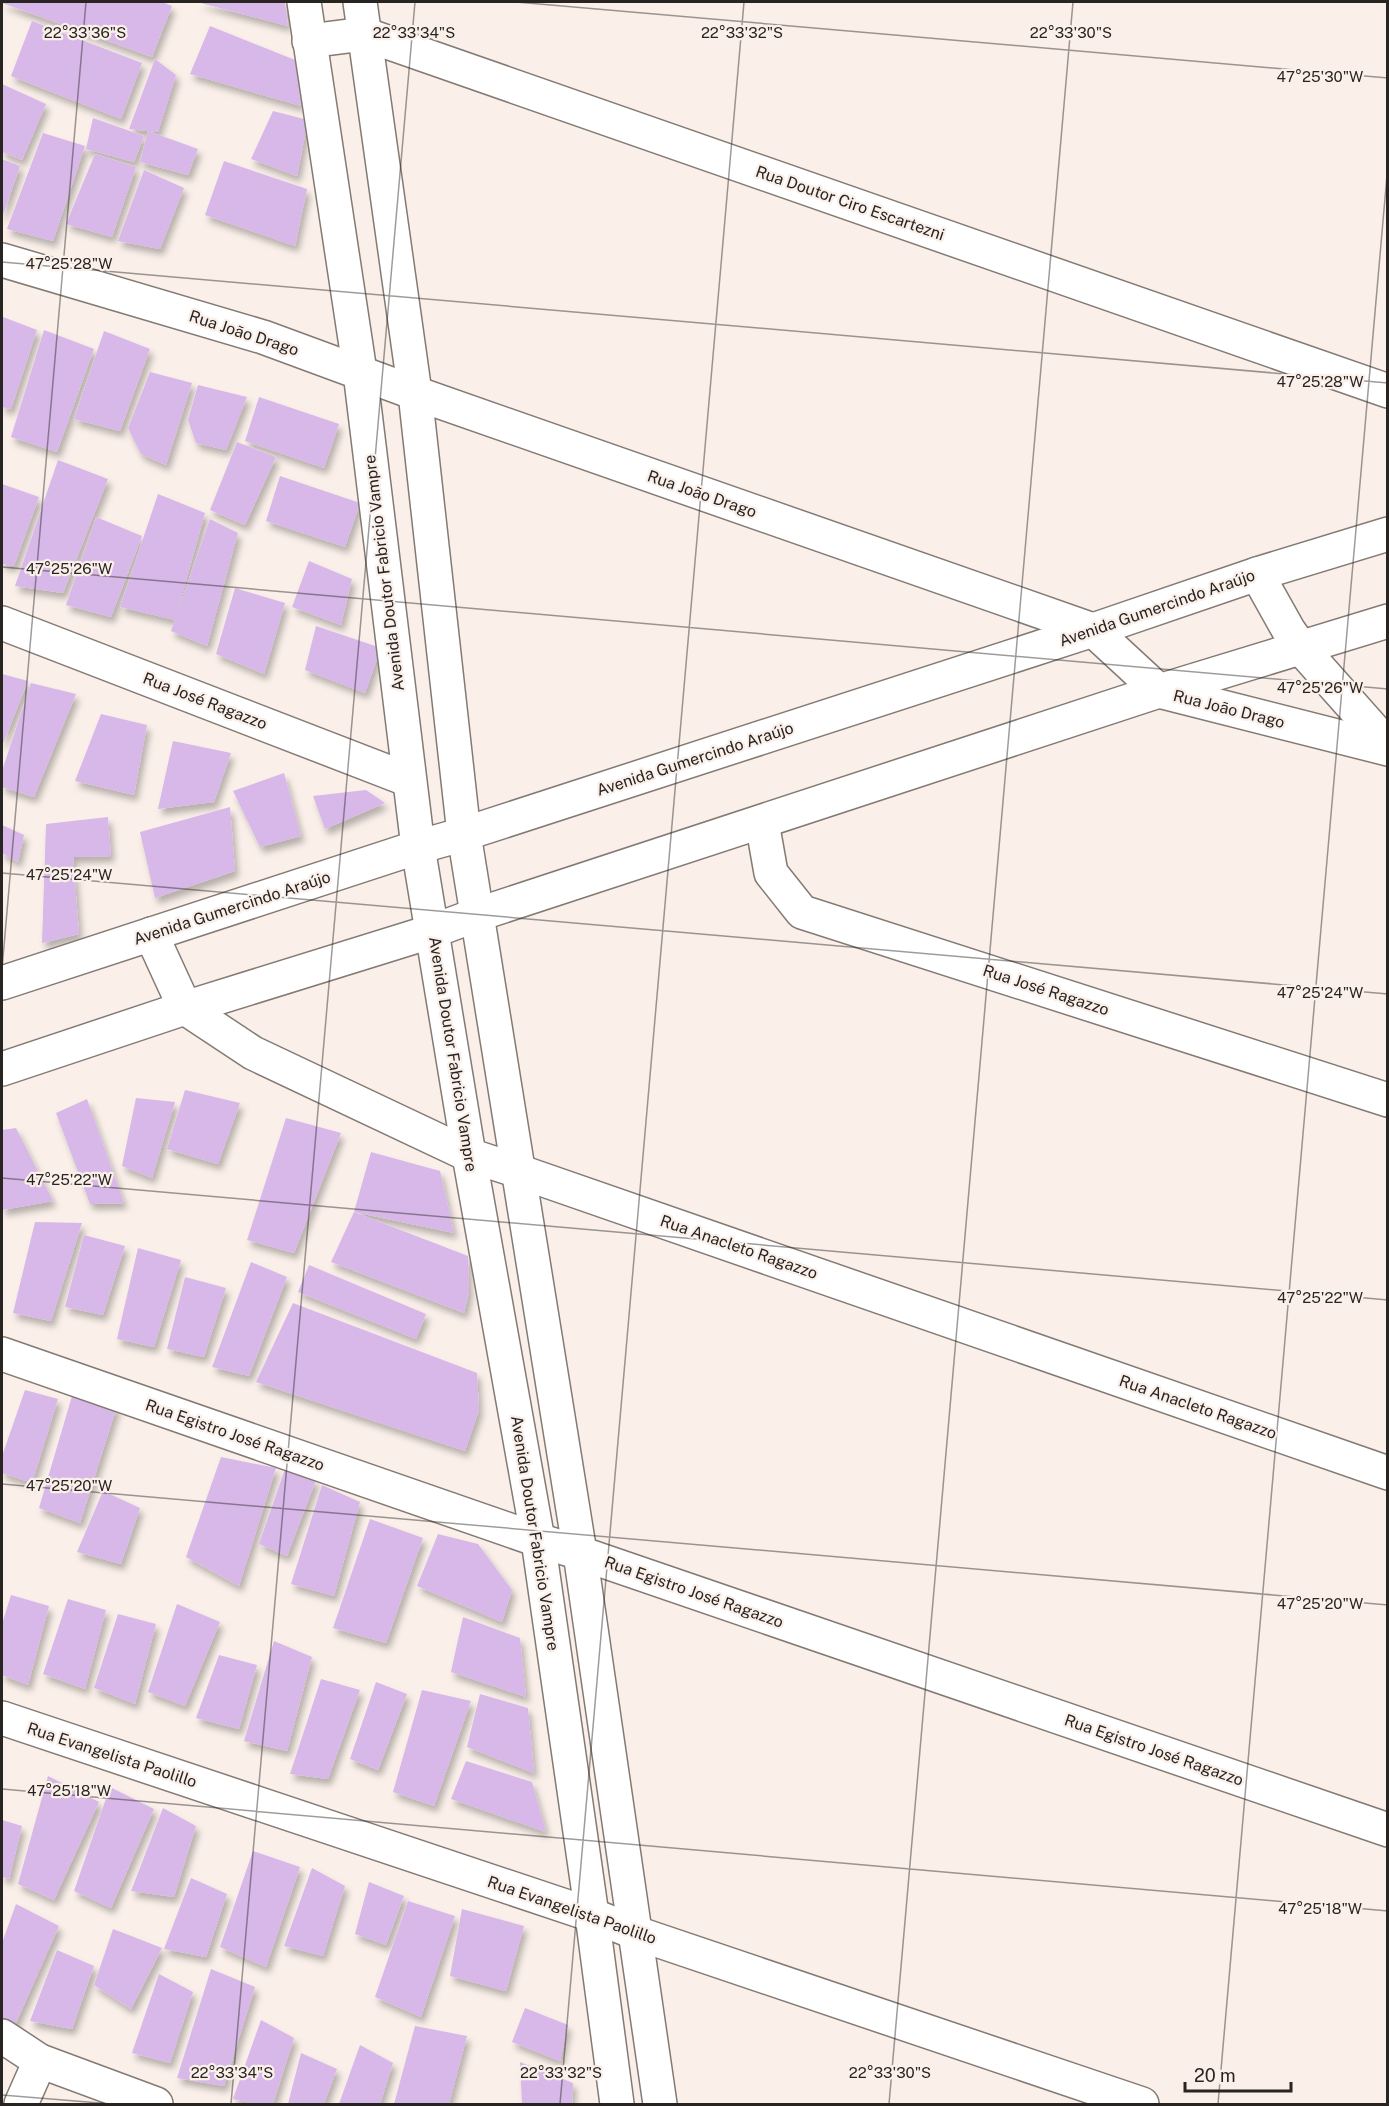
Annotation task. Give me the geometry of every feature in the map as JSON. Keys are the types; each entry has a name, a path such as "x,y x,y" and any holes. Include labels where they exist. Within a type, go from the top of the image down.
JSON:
{"main road":[{"name":"Avenida Doutor Fabricio Vampre","path":"304,2 360,372 418,847 538,1540 617,2104"},
{"path":"360,2 415,393 464,834 580,1553 660,2104"},
{"name":"Rua Doutor Ciro Escartezni","path":"309,41 364,34 1388,391"},
{"name":"Rua João Drago","path":"2,260 263,337 415,393 1093,630 1160,691 1388,747"},
{"name":"Avenida Gumercindo Araújo","path":"2,983 1093,630 1257,574 1388,534"},
{"name":"Rua João Drago","path":"1257,574 1301,648 1388,747"},
{"path":"2,1069 184,1008 433,931 1160,691 1388,621"},
{"name":"Rua José Ragazzo","path":"2,623 409,780"},
{"name":"Rua José Ragazzo","path":"762,822 771,873 802,912 1388,1100"},
{"path":"151,934 184,1008"},
{"name":"Rua Anacleto Ragazzo","path":"184,1008 253,1053 470,1155 1388,1473"},
{"name":"Rua Egistro José Ragazzo","path":"2,1354 538,1540 1388,1830"},
{"name":"Rua Evangelista Paolillo","path":"2,1719 592,1915 636,1933 1142,2104"},
{"path":"2,2036 40,2061 156,2104"},
{"path":"2,2064 40,2061"},
{"path":"21,2104 40,2061"}],"building":[{"path":"2,2 162,2 172,6 152,57"},
{"path":"197,2 285,2 288,26"},
{"path":"32,21 142,63 121,119 11,76"},
{"path":"210,26 295,60 301,106 190,74"},
{"path":"155,59 176,75 158,132 129,129"},
{"path":"2,84 46,104 22,160 2,152"},
{"path":"273,111 308,120 297,176 251,159"},
{"path":"93,118 144,136 134,162 86,149"},
{"path":"148,131 198,149 188,175 140,162"},
{"path":"43,133 85,146 53,241 7,229"},
{"path":"95,154 136,167 112,237 66,224"},
{"path":"2,159 20,166 2,218"},
{"path":"224,161 307,189 295,246 205,215"},
{"path":"144,170 184,188 160,249 118,241"},
{"path":"3,317 37,330 11,409 2,407"},
{"path":"44,330 94,349 57,452 11,437"},
{"path":"104,331 150,349 120,431 74,419"},
{"path":"150,372 192,383 166,465 141,454 128,428"},
{"path":"198,385 247,397 226,450 196,443 188,420"},
{"path":"259,397 339,424 324,468 245,441"},
{"path":"237,442 276,457 245,525 210,510"},
{"path":"58,460 108,479 63,593 15,586"},
{"path":"280,476 360,503 345,547 266,521"},
{"path":"2,484 39,497 14,566 2,564"},
{"path":"158,494 205,513 177,613 210,519 238,533 207,646 171,631 175,620 120,607"},
{"path":"96,517 142,536 111,617 66,605"},
{"path":"309,561 352,579 341,625 292,607"},
{"path":"235,588 285,603 264,674 216,654"},
{"path":"316,626 381,648 365,693 305,670"},
{"path":"2,674 28,681 2,746"},
{"path":"31,683 76,694 34,797 2,787 2,771"},
{"path":"101,714 147,725 134,795 75,781"},
{"path":"173,741 231,753 214,802 158,809"},
{"path":"284,773 301,836 260,847 233,791"},
{"path":"366,790 385,803 325,829 313,796"},
{"path":"230,807 235,871 155,898 140,832"},
{"path":"108,817 111,856 73,857 79,934 42,943 46,824"},
{"path":"2,825 24,835 18,862 2,853"},
{"path":"185,1090 240,1103 218,1164 167,1149"},
{"path":"136,1098 175,1102 152,1178 122,1166"},
{"path":"87,1099 124,1203 90,1204 56,1113"},
{"path":"286,1118 341,1133 294,1253 247,1240"},
{"path":"16,1128 53,1201 2,1210 2,1130"},
{"path":"371,1152 440,1171 454,1233 354,1212"},
{"path":"354,1212 468,1256 469,1292 464,1313 331,1262"},
{"path":"35,1222 82,1223 51,1321 13,1313"},
{"path":"84,1235 125,1246 103,1315 65,1307"},
{"path":"138,1248 181,1260 154,1347 117,1339"},
{"path":"251,1262 287,1277 249,1376 212,1367"},
{"path":"309,1265 426,1314 416,1339 298,1292"},
{"path":"185,1277 226,1288 204,1357 167,1349"},
{"path":"293,1303 477,1373 479,1410 465,1451 256,1382"},
{"path":"25,1390 58,1399 32,1483 2,1473 2,1456"},
{"path":"72,1396 117,1406 80,1523 39,1508"},
{"path":"221,1457 276,1468 239,1586 186,1557"},
{"path":"285,1469 316,1480 287,1556 259,1544"},
{"path":"322,1485 360,1502 334,1596 291,1584"},
{"path":"103,1491 140,1508 121,1564 77,1552"},
{"path":"370,1519 423,1538 386,1643 333,1628"},
{"path":"438,1534 478,1544 512,1590 502,1622 417,1586"},
{"path":"11,1595 49,1606 28,1685 2,1675 2,1624"},
{"path":"68,1599 106,1610 85,1689 43,1674"},
{"path":"177,1604 220,1622 185,1706 148,1692"},
{"path":"118,1614 156,1624 135,1704 94,1688"},
{"path":"463,1617 520,1638 526,1697 451,1672"},
{"path":"274,1641 312,1657 287,1751 244,1741"},
{"path":"219,1655 257,1665 239,1729 196,1718"},
{"path":"321,1679 360,1690 328,1779 290,1774"},
{"path":"376,1682 407,1694 378,1770 350,1759"},
{"path":"422,1690 471,1701 434,1806 393,1792"},
{"path":"480,1694 528,1708 534,1773 467,1747"},
{"path":"466,1761 532,1782 546,1832 451,1799"},
{"path":"48,1776 99,1802 54,1900 18,1884"},
{"path":"110,1787 154,1809 111,1908 74,1891"},
{"path":"163,1808 196,1826 174,1897 131,1891"},
{"path":"2,1820 22,1826 9,1879 2,1877"},
{"path":"253,1851 300,1867 266,1967 220,1947"},
{"path":"312,1868 345,1886 323,1956 284,1946"},
{"path":"191,1878 227,1894 206,1957 164,1949"},
{"path":"369,1882 404,1896 386,1945 355,1934"},
{"path":"408,1901 455,1916 421,2017 375,1997"},
{"path":"16,1904 59,1926 15,2025 2,2019 2,1943"},
{"path":"462,1909 524,1926 506,1991 450,1976"},
{"path":"113,1929 162,1948 131,2009 94,1985"},
{"path":"57,1950 94,1966 72,2029 30,2021"},
{"path":"211,1969 255,1987 224,2086 177,2078"},
{"path":"159,1974 193,1992 170,2063 132,2053"},
{"path":"525,2008 568,2025 560,2061 512,2042"},
{"path":"261,2020 294,2038 273,2104 255,2104 233,2099"},
{"path":"415,2026 467,2036 449,2104 394,2104"},
{"path":"360,2045 393,2063 380,2104 339,2104"},
{"path":"301,2053 337,2069 324,2104 288,2104"},
{"path":"520,2062 573,2083 572,2104 522,2104"}]}
